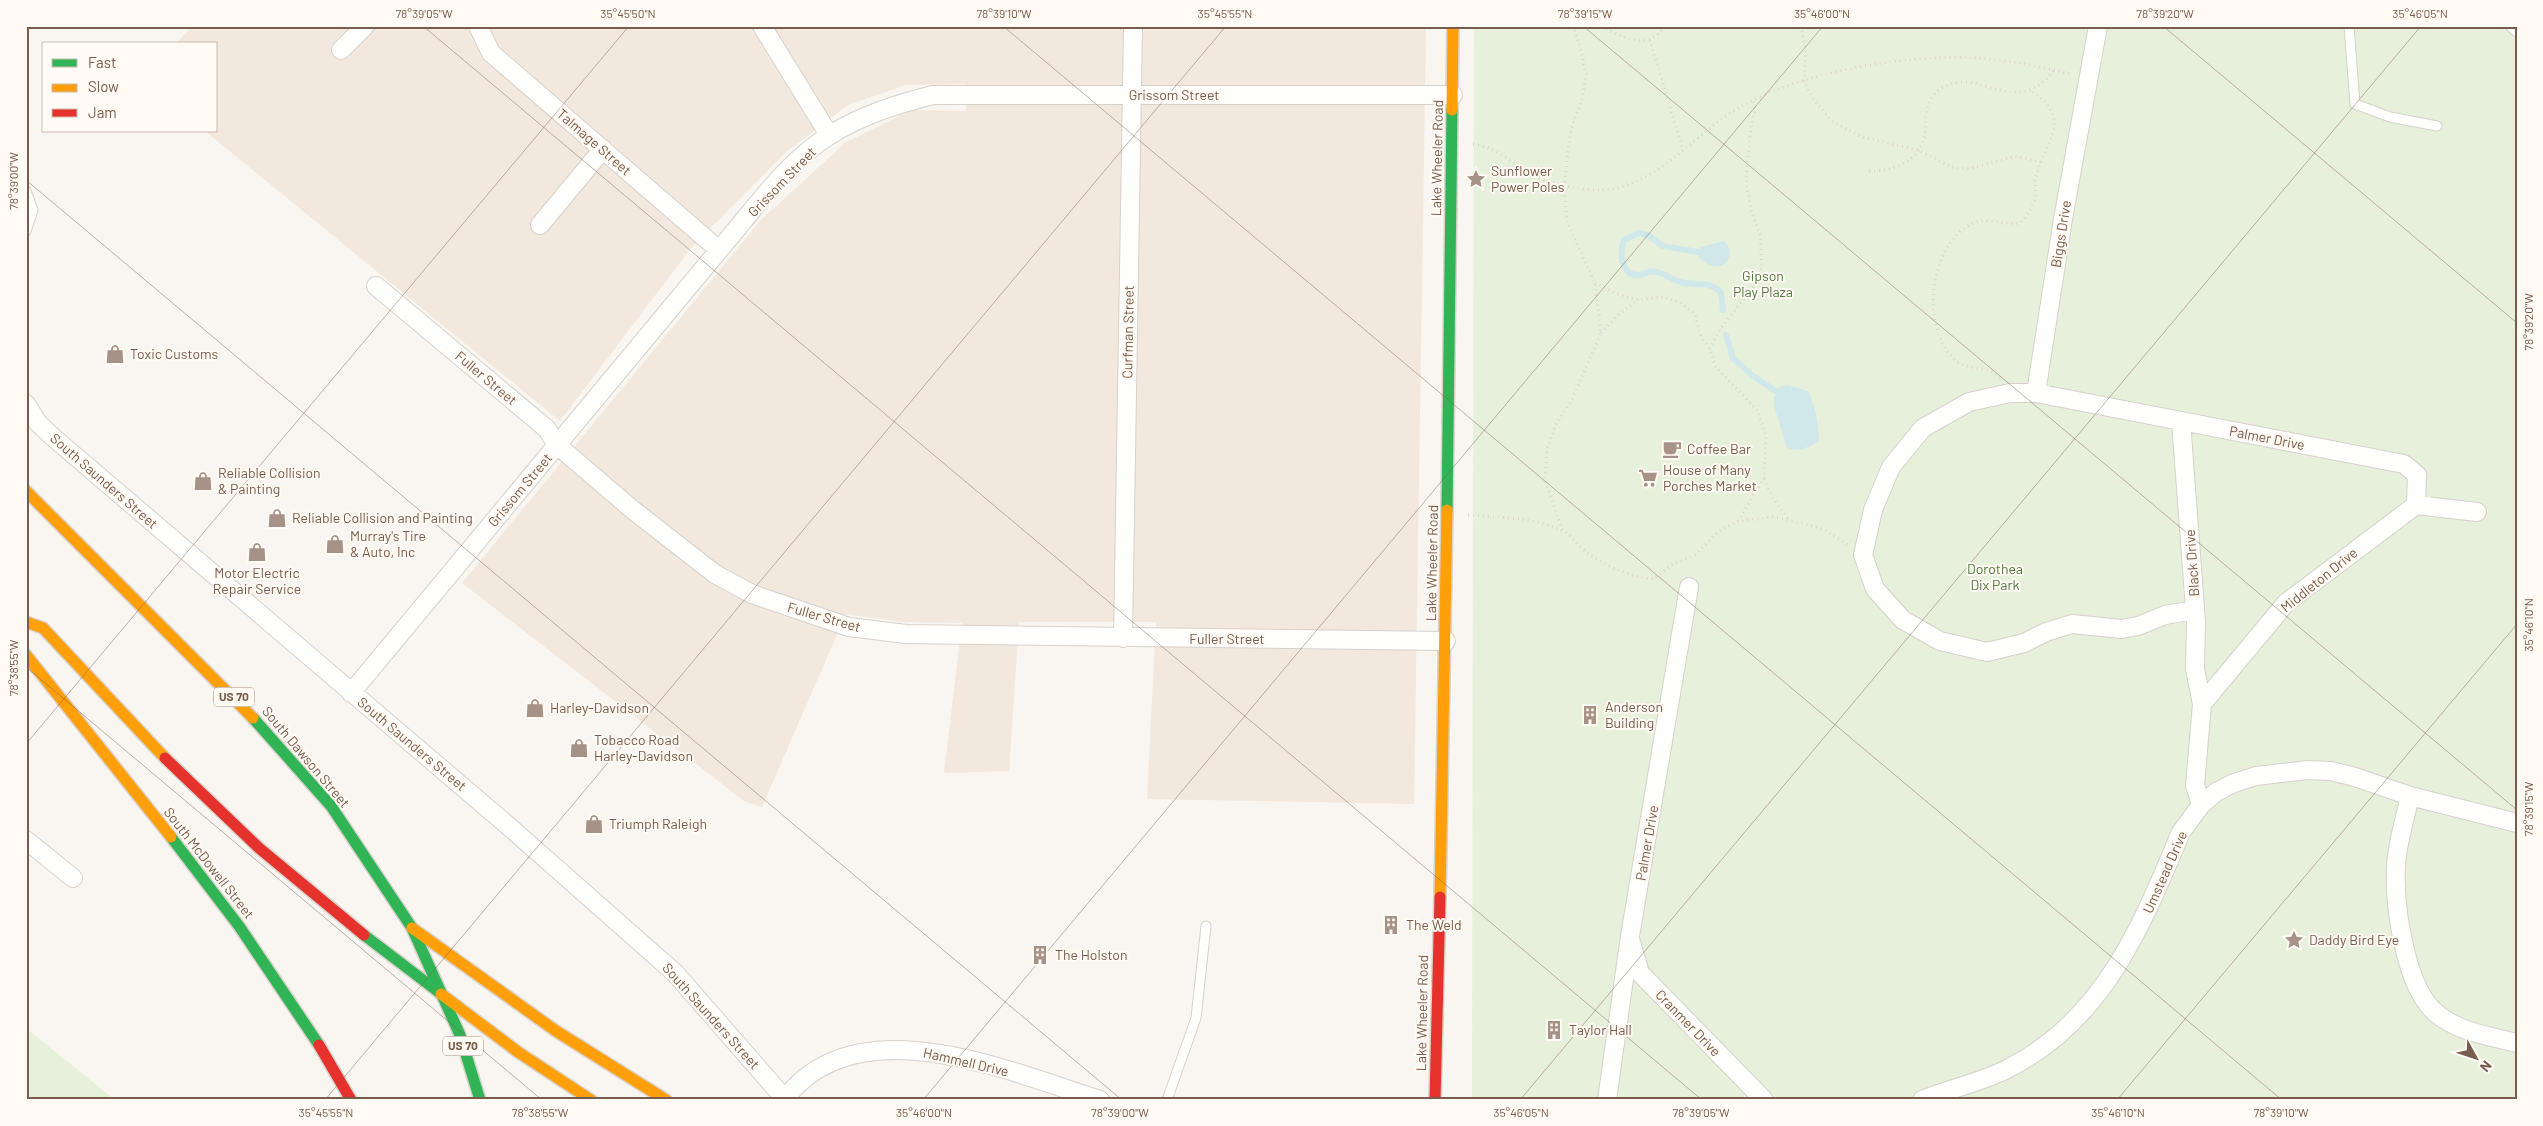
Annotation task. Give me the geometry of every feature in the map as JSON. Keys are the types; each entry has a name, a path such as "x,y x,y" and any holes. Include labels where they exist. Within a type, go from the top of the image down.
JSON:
{"main road":[{"name":"Lake Wheeler Road","path":"1435,1100 1446,640 1454,26"},
{"name":"South Dawson Street","path":"26,491 263,727 331,806 412,928 460,1035 480,1100"},
{"path":"26,622 43,628 152,745 256,845 364,937 540,1067 591,1100"},
{"name":"South McDowell Street","path":"26,655 213,891 298,1008 351,1100"},
{"path":"412,928 556,1031 666,1100"}],"street":[{"path":"341,50 365,26"},
{"name":"Talmage Street","path":"478,26 491,53 719,250"},
{"path":"762,26 764,34 829,135"},
{"name":"Curfman Street","path":"1123,638 1133,26"},
{"name":"Biggs Drive","path":"2036,392 2062,219 2098,26"},
{"name":"Grissom Street","path":"352,693 777,182 802,157 829,135 862,118 897,104 933,95 1453,95"},
{"path":"540,225 603,150"},
{"name":"Fuller Street","path":"376,286 547,429 557,445 633,510 715,574 752,594 792,609 849,627 906,634 1123,638 1446,640"},
{"path":"2036,392 2010,393 1969,402 1924,428 1891,467 1873,510 1862,555 1875,589 1903,620 1940,641 1987,652 2024,643 2046,632 2072,624 2122,629 2138,626 2166,615 2195,610"},
{"name":"Palmer Drive","path":"2036,392 2404,464 2417,475 2416,505"},
{"name":"South Saunders Street","path":"26,404 38,424 513,830 675,973 784,1099"},
{"name":"Black Drive","path":"2182,421 2195,610 2195,668 2202,704"},
{"path":"2416,505 2477,512"},
{"name":"Middleton Drive","path":"2202,704 2286,603 2416,505"},
{"name":"Palmer Drive","path":"1607,1100 1630,936 1690,587"},
{"path":"2201,805 2195,785 2202,704"},
{"name":"Umstead Drive","path":"1922,1100 2009,1068 2054,1039 2083,1011 2108,981 2141,926 2181,832 2201,805 2216,792 2248,778 2279,772 2331,771 2355,777 2410,796 2517,823"},
{"path":"2410,796 2396,867 2400,925 2408,967 2418,991 2435,1013 2456,1026 2517,1043"},
{"path":"26,840 73,878"},
{"name":"Cranmer Drive","path":"1630,936 1640,973 1764,1100"},
{"name":"Hammell Drive","path":"784,1099 794,1086 835,1061 873,1050 901,1049 930,1051 987,1064 1100,1100"}],"lane":[{"path":"2349,26 2355,104 2390,117 2437,126"},
{"path":"2510,26 2517,32"},
{"path":"26,191 33,210 26,231"},
{"path":"1167,1100 1196,1018 1206,926"}],"path":[{"path":"1572,26 1581,50 1586,74 1582,100 1571,129 1564,186 1567,222 1595,283 1601,333"},
{"path":"1602,26 1624,39 1638,41 1650,40 1665,26"},
{"path":"1801,26 1806,50 1804,82 1814,100 1832,122 1862,137 1918,150 1951,167 1969,169 2015,156 2042,162"},
{"path":"1650,40 1683,150"},
{"path":"1453,141 1488,146 1532,174 1564,186 1598,190 1630,185 1683,150 1718,121 1753,101 1804,82 1867,65 1934,58 1979,58 2089,77"},
{"path":"2031,92 2044,83 2054,70"},
{"path":"1869,171 1894,168 1911,160 1925,134 1924,114 1930,100 1943,88 1961,83 1979,85 1996,90 2031,92 2041,98 2051,110 2054,130 2035,181 2036,194 2031,210 2020,223 2009,225 1988,220 1972,223 1954,236 1943,255 1936,274 1932,304 1936,324 1945,346 1955,360 1971,368 1989,369 1997,374 2010,393"},
{"path":"1710,349 1718,332 1755,284 1762,267 1760,234 1751,210 1746,179 1751,126 1755,110 1753,101"},
{"path":"1595,283 1618,294 1638,300 1663,298 1680,303 1695,314 1701,336 1710,349 1715,366 1758,411 1766,436 1764,478 1772,498 1789,521"},
{"path":"1638,300 1619,314 1601,333 1572,400 1556,424 1547,449 1545,481 1562,530 1586,552 1607,565 1638,578 1654,579 1671,565 1695,555 1718,532 1738,522 1773,517 1825,530 1862,555"},
{"path":"1738,522 1764,478"},
{"path":"1447,514 1520,520 1562,530"}],"shaded area":[{"path":"192,26 1426,26 1414,804 1147,799 1156,622 1019,622 1009,771 944,773 962,623 903,622 846,614 762,807 744,801 462,583 761,220 845,143 911,110 966,111 966,84 906,85 848,105 786,152 691,248 560,421 206,132 218,132 218,42 178,42"}],"green space":[{"name":"Dorothea Dix Park","path":"1474,26 2517,26 2517,1100 1472,1100"},
{"path":"26,1028 115,1100 26,1100"}],"water":[{"path":"1724,241 1728,245 1730,255 1728,260 1721,266 1709,264 1699,258 1698,252 1701,247"},
{"path":"1787,385 1808,391 1815,408 1817,421 1819,440 1812,445 1795,450 1787,448 1774,406 1774,397 1780,387"}],"waterway":[{"path":"1698,252 1663,246 1648,235 1639,233 1624,240 1622,245 1623,263 1629,272 1634,275 1640,275 1655,271 1680,282 1706,284 1716,288 1721,292 1723,310"},
{"path":"1726,335 1733,358 1753,376 1777,392"}],"traffic: fast":[{"path":"1447,510 1452,110"},
{"path":"253,718 331,806 412,928 460,1035 480,1100"},
{"path":"171,837 239,926 319,1045"},
{"path":"364,935 440,993"}],"traffic: slow":[{"path":"1452,110 1453,26"},
{"path":"26,491 253,718"},
{"path":"1440,897 1447,510"},
{"path":"26,622 43,628 165,758"},
{"path":"26,655 171,837"},
{"path":"412,928 556,1031 666,1100"},
{"path":"441,994 518,1052 591,1100"}],"traffic: jam":[{"path":"165,758 259,848 364,935"},
{"path":"1435,1100 1440,897"},
{"path":"319,1045 351,1100"}],"place":[{"name":"Sunflower Power Poles","path":"1476,179"},
{"name":"Toxic Customs","path":"115,354"},
{"name":"Coffee Bar","path":"1672,449"},
{"name":"House of Many Porches Market","path":"1648,478"},
{"name":"Reliable Collision & Painting","path":"203,481"},
{"name":"Reliable Collision and Painting","path":"277,518"},
{"name":"Murray's Tire & Auto, Inc","path":"335,544"},
{"name":"Motor Electric Repair Service","path":"257,552"},
{"name":"Harley-Davidson","path":"535,708"},
{"name":"Anderson Building","path":"1590,715"},
{"name":"Tobacco Road Harley-Davidson","path":"579,748"},
{"name":"Triumph Raleigh","path":"594,824"},
{"name":"The Weld","path":"1391,925"},
{"name":"Daddy Bird Eye","path":"2294,940"},
{"name":"The Holston","path":"1040,955"},
{"name":"Taylor Hall","path":"1554,1030"}],"park label":[{"name":"Gipson Play Plaza","path":"1763,284"}]}
